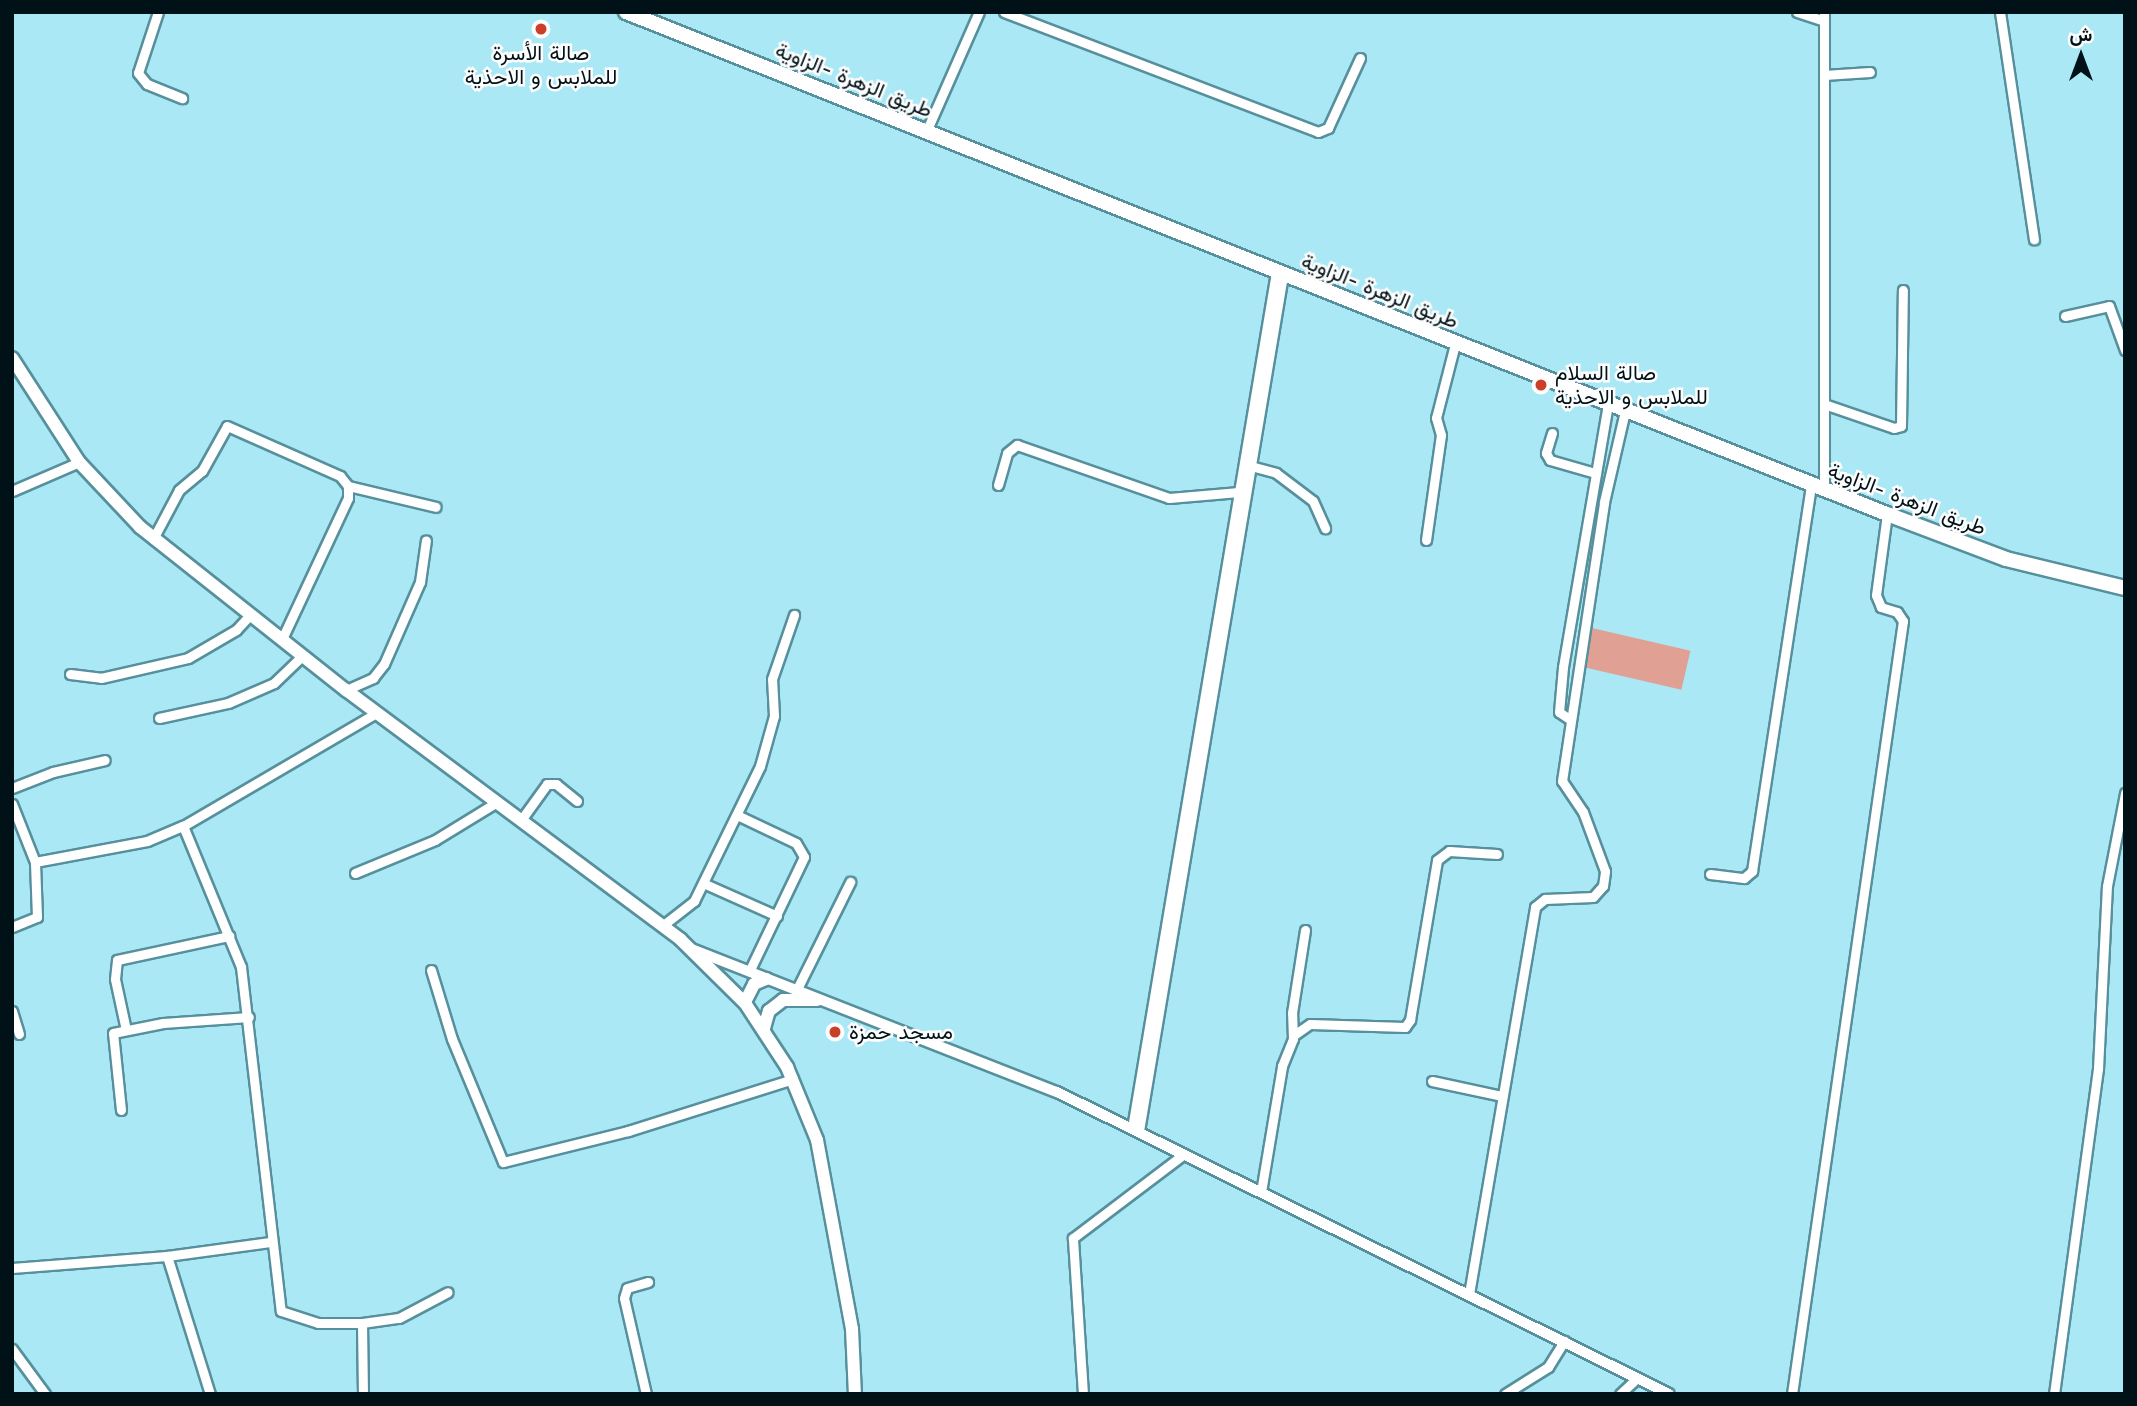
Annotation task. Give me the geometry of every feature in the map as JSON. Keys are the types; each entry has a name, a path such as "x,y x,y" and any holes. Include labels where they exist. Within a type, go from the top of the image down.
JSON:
{"main road":[{"name":"طريق الزهرة -الزاوية","path":"626,12 1887,514 2006,559 2125,588"},
{"path":"12,358 79,462 153,539 376,713 694,950 745,1002 764,1028 793,1079 825,1172 852,1329 855,1394"},
{"path":"745,1002 754,984 766,979"},
{"path":"764,1028 769,1011 783,1000"},
{"path":"745,1002 817,1000"}],"street":[{"path":"158,12 138,73 147,83 182,97"},
{"path":"926,132 979,12"},
{"path":"1004,12 1318,132 1328,128 1360,58"},
{"path":"1710,874 1744,878 1752,871 1817,487 1824,404 1824,17 1797,12"},
{"path":"2000,12 2034,239"},
{"path":"1824,75 1870,72"},
{"path":"1136,1129 1279,274"},
{"path":"1824,404 1894,428 1901,426 1903,290"},
{"path":"2065,316 2109,306 2125,350"},
{"path":"1426,540 1441,435 1436,418 1455,344"},
{"path":"1571,720 1559,712 1563,667 1608,405"},
{"path":"1469,1294 1537,904 1545,899 1593,897 1602,886 1605,871 1583,811 1562,781 1611,460 1625,411"},
{"path":"153,539 179,490 205,467 227,426 335,473 348,486 436,507"},
{"path":"1552,433 1546,453 1550,460 1595,473"},
{"path":"999,485 1008,449 1017,445 1169,498 1240,492"},
{"path":"1598,459 1611,460"},
{"path":"12,491 79,462"},
{"path":"1136,1129 1240,492 1248,465"},
{"path":"1248,465 1276,473 1313,501 1325,528"},
{"path":"282,639 320,567 348,498 348,486"},
{"path":"1792,1394 1903,621 1897,612 1881,607 1876,595 1887,514"},
{"path":"346,690 373,678 384,664 420,582 426,540"},
{"path":"70,674 101,677 188,658 236,630 250,615"},
{"path":"662,926 689,907 737,815 764,755 774,716 772,679 794,615"},
{"path":"159,718 228,703 274,683 302,656"},
{"path":"35,862 147,841 183,826 376,713"},
{"path":"12,788 53,772 105,761"},
{"path":"520,820 547,784 556,784 577,801"},
{"path":"2054,1394 2098,1069 2107,886 2125,793"},
{"path":"355,873 435,840 497,802"},
{"path":"12,804 35,862 37,917 12,927"},
{"path":"737,815 796,843 803,852 803,863 749,972"},
{"path":"183,826 241,967 268,1174 270,1242 279,1306 286,1315 318,1323 362,1323 399,1318 428,1307 448,1292"},
{"path":"1294,1035 1310,1024 1405,1027 1437,860 1450,851 1497,854"},
{"path":"796,991 850,882"},
{"path":"703,883 776,916"},
{"path":"1261,1192 1282,1066 1294,1035 1292,1008 1305,930"},
{"path":"126,1030 115,979 117,960 229,936"},
{"path":"694,950 817,1000 994,1065 1136,1129 1669,1394"},
{"path":"431,970 452,1040 503,1162 628,1131 793,1079"},
{"path":"12,1011 19,1034"},
{"path":"121,1111 112,1036 126,1030 249,1017"},
{"path":"1432,1081 1502,1096"},
{"path":"1083,1394 1073,1238 1184,1154"},
{"path":"12,1268 167,1256 270,1242"},
{"path":"167,1256 210,1394"},
{"path":"646,1394 624,1298 627,1288 648,1282"},
{"path":"362,1323 363,1394"},
{"path":"1505,1394 1548,1367 1564,1341"},
{"path":"12,1349 45,1394"},
{"path":"1620,1394 1637,1378"}],"shaded area":[{"path":"1592,628 1690,651 1681,690 1583,667"}],"place":[{"name":"صالة الأسرة للملابس و الاحذية","path":"541,29"},
{"name":"صالة السلام للملابس و الاحذية","path":"1541,385"},
{"name":"مسجد حمزة","path":"835,1032"}]}
